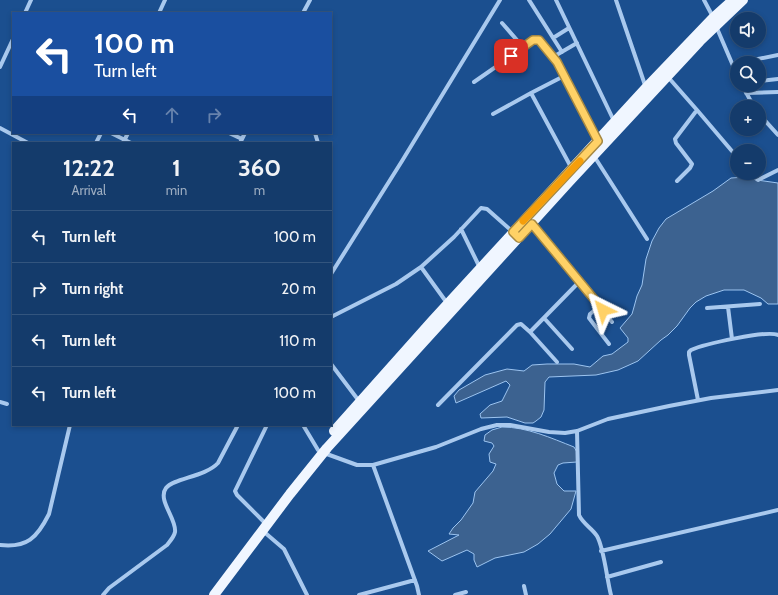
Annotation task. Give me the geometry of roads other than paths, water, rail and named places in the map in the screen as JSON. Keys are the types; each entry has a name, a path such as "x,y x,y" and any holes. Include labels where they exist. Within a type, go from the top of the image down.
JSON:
{"main road":[{"path":"206,595 321,452 359,401 480,268 516,235 532,224 668,77 700,41 733,0"},
{"path":"321,452 516,235 572,169 646,88 715,22 744,0"},
{"path":"214,595 262,526"}],"street":[{"path":"25,12 31,0"},
{"path":"159,12 165,0"},
{"path":"304,12 310,0"},
{"path":"332,272 402,162 500,0"},
{"path":"529,0 562,52"},
{"path":"556,0 615,123"},
{"path":"616,0 646,88"},
{"path":"704,0 715,22 730,59"},
{"path":"502,23 523,47"},
{"path":"553,38 569,28"},
{"path":"474,82 523,47 536,39 539,40 553,57 598,141"},
{"path":"0,67 12,41"},
{"path":"553,57 576,43"},
{"path":"766,57 778,55"},
{"path":"493,114 564,76"},
{"path":"668,77 730,149"},
{"path":"766,81 778,79"},
{"path":"750,100 746,93 778,92"},
{"path":"531,93 572,169"},
{"path":"677,182 692,164 676,143 675,139 696,110"},
{"path":"766,122 778,135"},
{"path":"0,128 26,142"},
{"path":"112,134 124,142"},
{"path":"230,134 241,141"},
{"path":"594,156 647,239"},
{"path":"766,176 778,170"},
{"path":"332,316 396,284 421,268 479,210 484,208 516,235"},
{"path":"532,224 612,322"},
{"path":"461,229 480,268"},
{"path":"421,268 448,304"},
{"path":"530,332 580,282"},
{"path":"707,308 760,304"},
{"path":"600,306 590,314 589,318 609,344"},
{"path":"728,306 732,339"},
{"path":"544,318 572,349"},
{"path":"438,405 517,325 522,324 557,362"},
{"path":"698,400 689,352 694,348 732,339 773,333 778,335"},
{"path":"332,365 359,401"},
{"path":"304,426 321,452 357,465 373,465 436,447 481,429 496,425 510,425 557,432 577,430 608,419 698,400 778,390"},
{"path":"0,402 7,404"},
{"path":"0,546 13,546 26,543 36,535 43,526 49,514 70,426"},
{"path":"103,595 108,588 172,540 175,532 175,526 164,498 166,488 172,483 212,469 218,463 237,426"},
{"path":"267,426 235,491 262,526 284,549 307,595"},
{"path":"577,430 579,515 582,521 591,529 600,542 611,595"},
{"path":"373,465 415,580 419,595"},
{"path":"602,551 778,510"},
{"path":"607,577 661,562"},
{"path":"359,595 415,580"},
{"path":"524,586 526,595"},
{"path":"455,595 466,592"}],"water":[{"path":"730,179 730,180 757,180 778,183 778,304 768,304 761,298 744,290 724,290 706,296 696,302 677,326 638,361 618,370 596,375 549,377 545,382 544,410 541,417 533,423 525,423 507,417 481,418 480,414 490,405 502,401 510,385 506,381 456,403 454,396 459,390 485,375 507,369 524,371 532,365 574,364 590,367 603,356 612,354 628,342 628,338 620,328 632,314 642,285 646,259 652,241 659,228 666,219 713,191"},
{"path":"502,427 511,427 530,431 574,447 577,452 577,462 558,465 554,473 557,484 564,491 576,491 571,509 550,534 538,544 524,552 495,558 477,567 474,560 474,554 467,550 442,561 428,551 459,535 449,534 473,503 475,492 493,471 496,464 490,462 489,454 494,446 492,443 484,441 485,435 492,430"}]}
